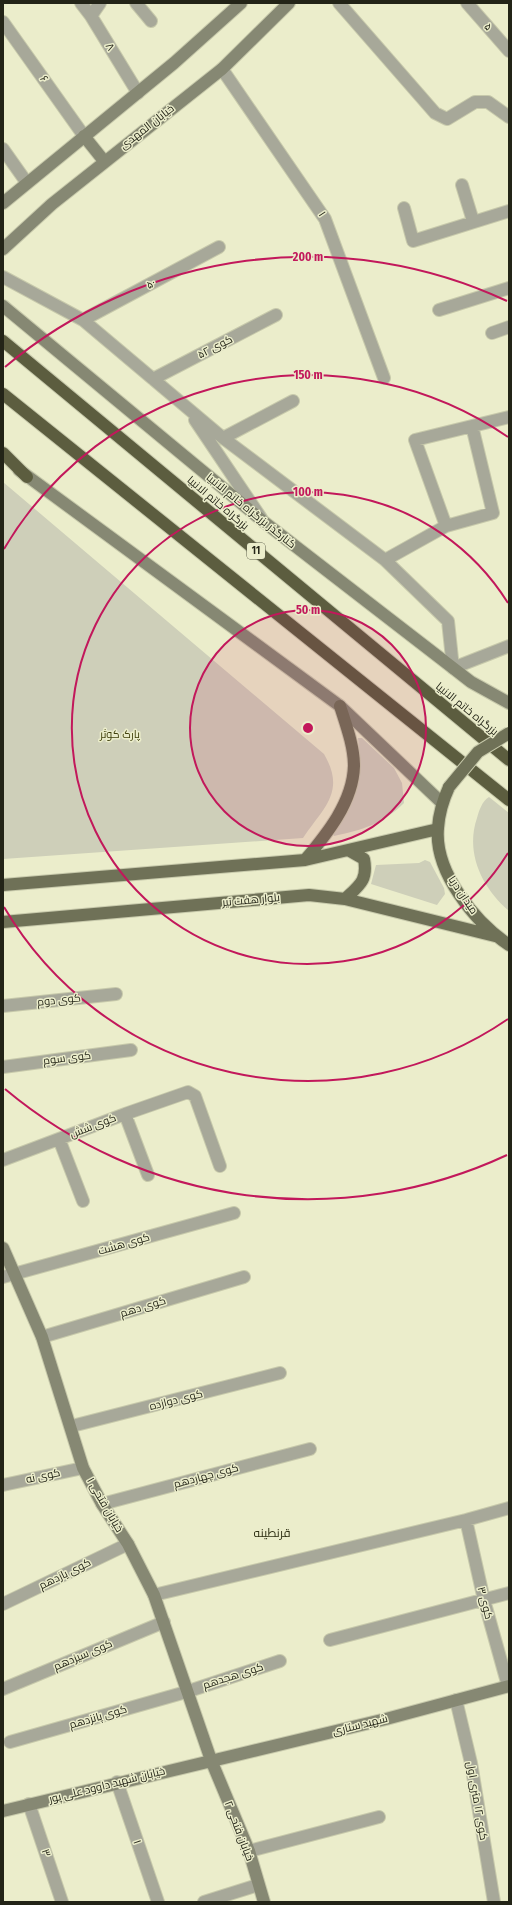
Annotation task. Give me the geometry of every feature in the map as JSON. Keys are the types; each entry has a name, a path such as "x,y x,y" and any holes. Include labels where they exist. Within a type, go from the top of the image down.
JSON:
{"highway":[{"name":"بزرگراه خاتم الانبیا","path":"3,341 509,760"},
{"path":"3,394 509,800"},
{"path":"3,453 27,477"}],"main road":[{"path":"305,860 326,834 350,788 354,766 352,747 340,706"},
{"name":"میدان دریا","path":"509,733 478,752 450,787 442,804 438,829 439,849 451,881 470,910 495,936 509,945"},
{"path":"3,885 305,860 350,851 438,829"},
{"path":"345,899 361,884 366,871 364,859 350,851"},
{"name":"بلوار هفت تیر","path":"3,922 309,895 345,899 495,936"}],"street":[{"name":"۸","path":"81,3 91,16 138,93"},
{"path":"91,16 100,3"},
{"path":"136,3 152,21"},
{"path":"3,203 174,63 241,3"},
{"name":"خیابان المهدی","path":"3,249 52,204 104,161 222,69 289,3"},
{"path":"339,3 435,112 447,119 475,102 488,102 509,117"},
{"name":"۵","path":"467,3 509,51"},
{"name":"۶","path":"3,22 84,136"},
{"name":"۱","path":"222,69 325,219 384,378"},
{"path":"84,136 104,161"},
{"path":"3,149 27,183"},
{"path":"462,185 473,221"},
{"path":"404,208 413,241 509,210"},
{"name":"۵۰","path":"83,320 219,247"},
{"path":"3,278 83,320 223,438 385,560 448,621 453,668 509,646"},
{"path":"439,310 509,288"},
{"name":"کنارگذر بزرگراه خاتم الانبیا","path":"3,306 264,522 471,682 509,703"},
{"name":"کوی ۵۲","path":"153,379 276,315"},
{"path":"492,333 509,326"},
{"path":"223,438 293,401"},
{"path":"186,407 264,522"},
{"path":"446,526 415,440 509,417"},
{"path":"385,560 446,526 493,513 472,426"},
{"path":"3,456 27,477 340,706 442,804"},
{"name":"کوی دوم","path":"3,1006 116,994"},
{"name":"کوی سوم","path":"3,1066 131,1050"},
{"name":"کوی شش","path":"3,1160 125,1114 184,1094 192,1093 195,1096 220,1166"},
{"path":"125,1114 148,1176"},
{"path":"59,1139 83,1201"},
{"name":"کوی هشت","path":"9,1276 234,1213"},
{"name":"خیابان فتحی ۱","path":"3,1248 9,1276 42,1337 72,1426 83,1468 102,1504 128,1544 154,1595 186,1692 211,1760"},
{"name":"کوی دهم","path":"42,1337 244,1277"},
{"name":"کوی دوازده","path":"72,1426 280,1373"},
{"name":"کوی چهاردهم","path":"102,1504 310,1449"},
{"name":"کوی نه","path":"3,1485 83,1468"},
{"path":"154,1595 466,1520 509,1508"},
{"name":"کوی ۳","path":"466,1520 484,1600 508,1686"},
{"name":"کوی یازدهم","path":"3,1604 128,1544"},
{"path":"330,1640 509,1593"},
{"name":"کوی سیزدهم","path":"3,1689 164,1622"},
{"name":"کوی هجدهم","path":"186,1692 280,1661"},
{"name":"شهید ستاری","path":"211,1760 386,1719 508,1686"},
{"name":"کوی پانزدهم","path":"10,1742 186,1692"},
{"name":"کوی ۱۲ متری اول","path":"456,1700 471,1763 494,1902"},
{"name":"خیابان شهید داوود علی پور","path":"3,1811 211,1760"},
{"name":"خیابان فتحی ۲","path":"211,1760 249,1851 258,1886 264,1902"},
{"name":"۱","path":"117,1782 158,1902"},
{"name":"۳","path":"29,1804 62,1902"},
{"path":"249,1851 379,1817"},
{"path":"204,1902 258,1886"}],"green space":[{"name":"پارک کوثر","path":"3,482 324,754 330,767 333,779 333,789 325,808 303,838 3,859"},
{"path":"358,738 362,738 394,768 402,783 404,803 388,816 372,825 334,836 333,834 342,822 357,789 359,778"},
{"path":"489,797 509,813 509,911 499,902 484,881 478,869 475,857 473,844 474,831 481,806"},
{"path":"425,860 430,862 444,888 445,894 437,905 371,884 376,865 419,863"}],"district":[{"name":"قرنطینه","path":"272,1533"}]}
